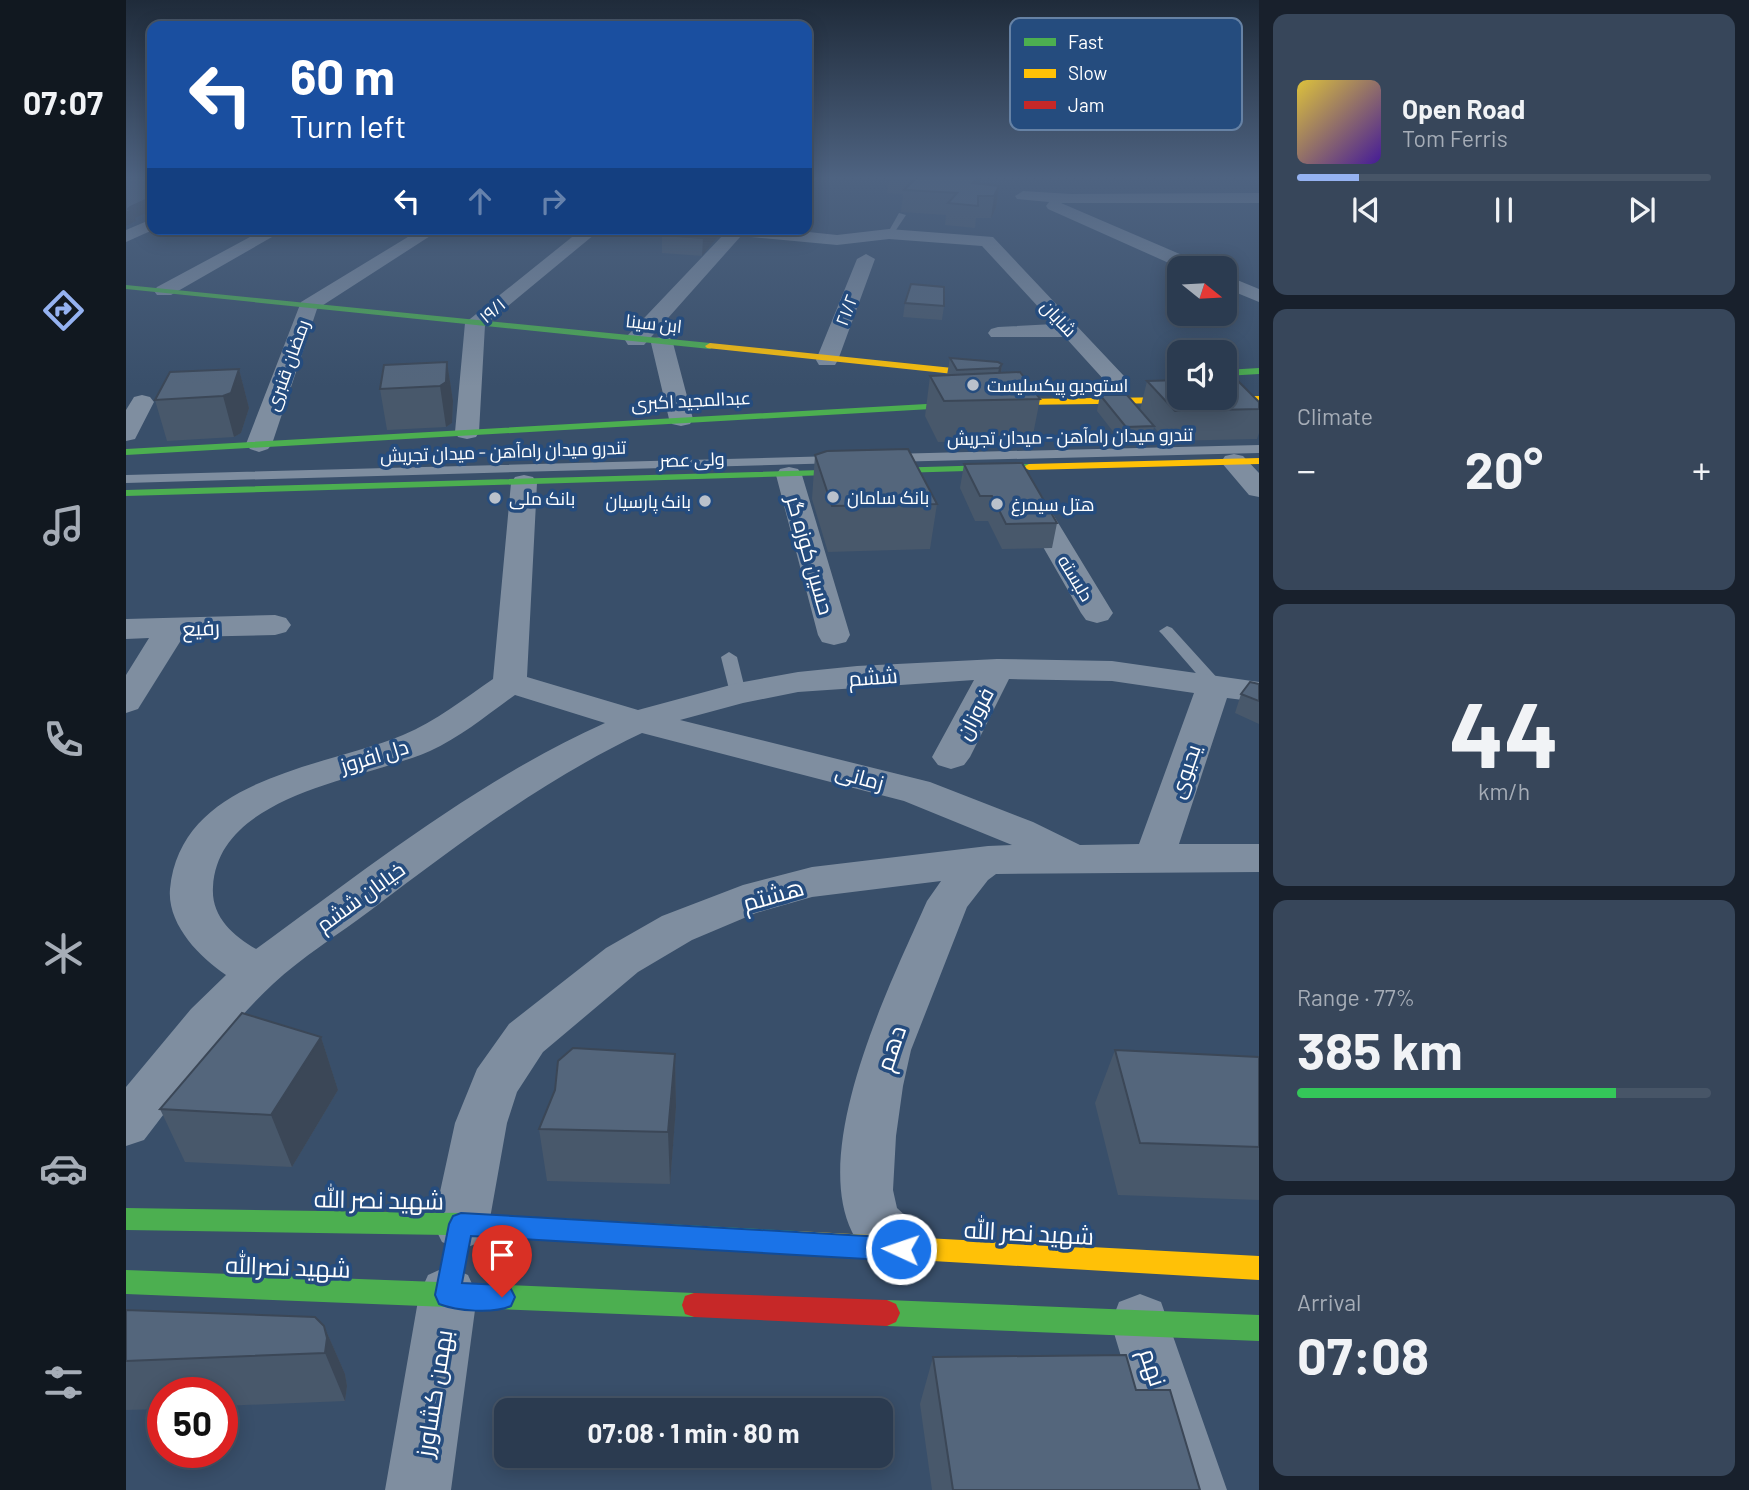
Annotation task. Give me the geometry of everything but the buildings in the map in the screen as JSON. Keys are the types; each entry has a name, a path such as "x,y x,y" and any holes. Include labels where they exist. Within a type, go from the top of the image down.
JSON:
{"street":[{"path":"164,291 246,247"},
{"name":"رمضان قنبری","path":"259,444 308,306 405,247"},
{"name":"۱۹/۱","path":"467,432 475,323 571,247"},
{"path":"636,340 728,247"},
{"name":"شایان","path":"1000,247 1071,330 1120,376"},
{"path":"1153,247 1172,256"},
{"name":"۲۱/۲","path":"827,360 866,259"},
{"path":"1237,286 1259,296"},
{"name":"ابن سینا","path":"126,288 827,360 1012,376"},
{"path":"998,333 1071,330"},
{"path":"662,343 681,419"},
{"path":"1237,372 1259,371"},
{"path":"1088,376 1120,376"},
{"name":"عبدالمجید اکبری","path":"126,452 1044,400 1259,399"},
{"path":"126,434 142,402"},
{"path":"1246,462 1259,489"},
{"name":"ولی عصر","path":"126,493 1246,462"},
{"name":"دلبسته","path":"1012,470 1097,613"},
{"name":"حسین کوزه گر","path":"789,475 834,635"},
{"path":"510,683 524,483"},
{"name":"رفیع","path":"126,629 275,625"},
{"path":"126,702 172,628"},
{"name":"ششم","path":"638,721 738,693 799,682 998,669 1112,671 1259,692"},
{"name":"فروزان","path":"951,757 998,669"},
{"name":"زمانی","path":"510,683 638,721 916,791 1019,832 1072,859"},
{"name":"دل افروز","path":"258,971 234,960 212,939 193,914 190,883 198,853 214,831 260,799 304,778 417,742 510,683"},
{"name":"یحیوی","path":"1154,859 1214,684"},
{"name":"خیابان ششم","path":"126,1124 208,1023 258,971 474,814 566,757 638,721"},
{"name":"هشتم","path":"461,1224 481,1123 495,1084 526,1038 622,960 677,928 732,906 812,882 988,860 1259,858"},
{"name":"دهم","path":"901,1249 877,1226 867,1204 870,1136 878,1086 887,1050 947,901 973,870 988,860"},
{"name":"شهید نصر الله","path":"126,1219 461,1224 1259,1268"},
{"path":"461,1224 448,1295 1259,1328"},
{"name":"شهید نصرالله","path":"126,1282 448,1295"},
{"name":"بهمن کشاورز","path":"418,1490 448,1295"},
{"name":"نهم","path":"1140,1324 1194,1490"}],"lane":[{"name":"تندرو میدان راه‌آهن - میدان تجریش","path":"126,479 1259,449"},
{"path":"1167,631 1214,684"},
{"path":"729,657 738,693"}],"traffic: fast":[{"path":"126,287 710,346"},
{"path":"1237,372 1259,371"},
{"path":"126,452 1015,402"},
{"path":"126,493 1029,467"},
{"path":"126,1219 461,1224 796,1242"},
{"path":"448,1295 461,1224"},
{"path":"126,1282 694,1305"},
{"path":"887,1313 1259,1328"}],"traffic: slow":[{"path":"710,346 1001,376"},
{"path":"1015,402 1259,399"},
{"path":"1029,467 1259,461"},
{"path":"796,1242 1259,1268"}],"traffic: jam":[{"path":"694,1305 887,1313"}],"place":[{"name":"استودیو پیکسلیست","path":"973,385"},
{"name":"بانک سامان","path":"833,497"},
{"name":"بانک ملی","path":"495,498"},
{"name":"بانک پارسیان","path":"705,501"},
{"name":"هتل سیمرغ","path":"997,504"}],"route":[{"path":"502,1297 448,1295 461,1224 901,1249"}]}
